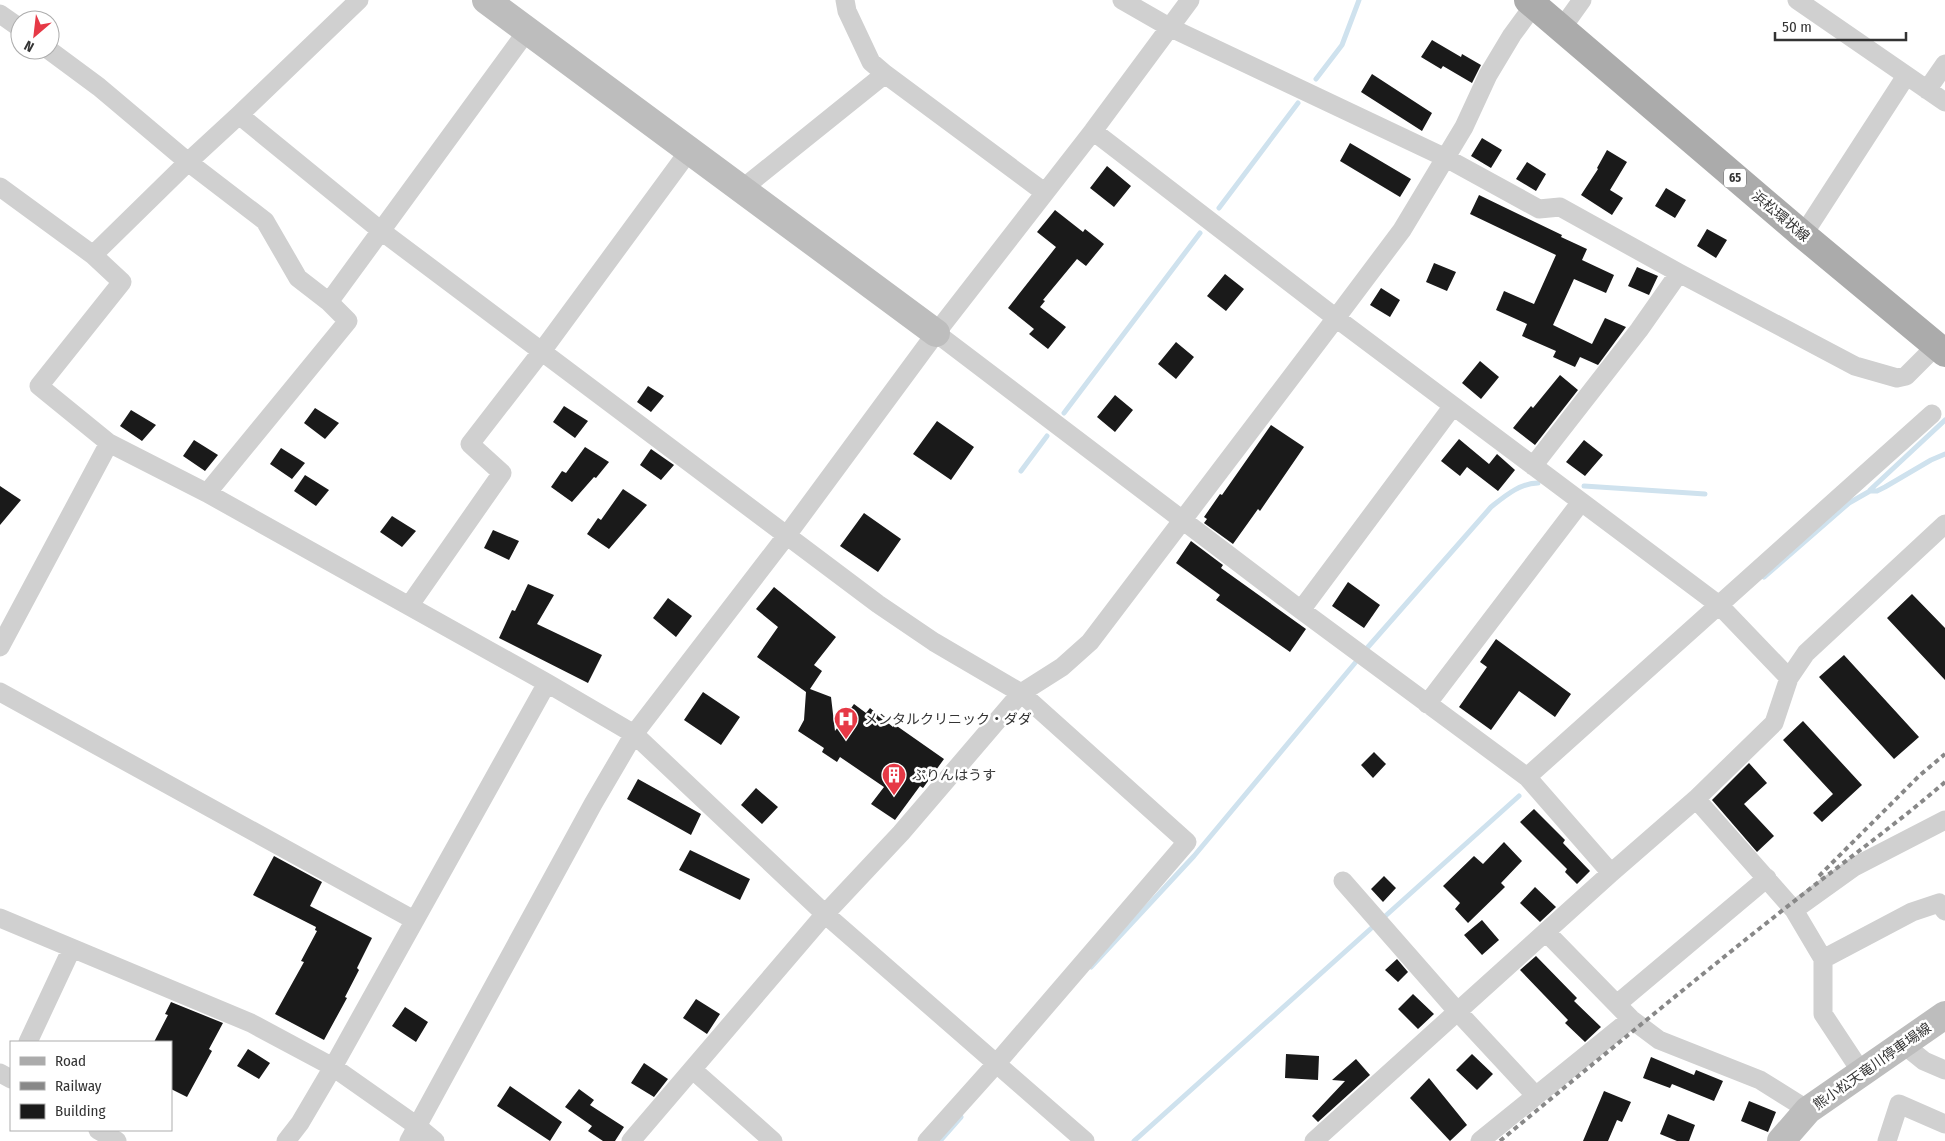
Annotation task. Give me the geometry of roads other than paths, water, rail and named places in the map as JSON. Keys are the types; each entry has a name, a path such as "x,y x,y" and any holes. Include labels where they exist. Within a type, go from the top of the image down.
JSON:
{"main road":[{"name":"浜松環状線","path":"1531,2 1803,235 1941,350"}],"street":[{"path":"93,255 359,0"},
{"path":"486,0 936,333 1301,610 1527,777 1611,873"},
{"path":"845,0 847,11 871,62 1044,192"},
{"path":"1122,0 1169,27 1446,158 1539,209 1560,207 1679,273 1855,366 1897,378 1906,376 1941,350"},
{"path":"413,1134 634,734 787,535 936,333 1093,131 1190,0"},
{"path":"1562,28 1582,0"},
{"path":"1797,0 1945,102"},
{"path":"631,1141 825,914 901,833 1021,692 1062,667 1090,642 1402,230 1464,127 1488,75 1531,2"},
{"path":"328,302 527,31"},
{"path":"60,58 99,87 188,162 265,221 298,278 348,321 207,493"},
{"path":"1927,90 1945,64"},
{"path":"742,189 885,74"},
{"path":"1803,235 1906,76"},
{"path":"239,115 380,230 878,604 934,642 1021,692 1187,842 996,1064 927,1141"},
{"path":"1093,131 1336,318 1719,605 1790,678"},
{"path":"409,606 502,473 470,444 542,351 690,151"},
{"path":"0,187 93,255 122,282 39,386 109,443 207,493 547,682 634,734 825,914 1085,1141"},
{"path":"1533,466 1639,330 1679,273"},
{"path":"1301,610 1453,406"},
{"path":"1527,777 1932,414"},
{"path":"0,648 109,443"},
{"path":"1428,704 1581,502"},
{"path":"1314,1141 1611,873 1696,799 1774,723 1790,678 1806,653 1945,524"},
{"path":"286,1141 300,1123 333,1067 547,682"},
{"path":"0,692 414,920"},
{"path":"1696,799 1794,910 1823,959 1823,1014 1862,1073"},
{"path":"1794,910 1854,866 1945,820"},
{"path":"1617,1004 1767,878"},
{"path":"1343,881 1457,1011 1536,1096"},
{"path":"1823,959 1912,912 1939,902 1945,911"},
{"path":"0,918 251,1022 333,1067 413,1134 435,1141"},
{"path":"1546,932 1631,1019 1659,1040 1760,1080 1808,1110"},
{"path":"28,1041 72,948"},
{"name":"熊小松天竜川停車場線","path":"1781,1141 1808,1110 1945,1015"},
{"path":"1480,1141 1631,1019"},
{"path":"1904,1044 1924,1061 1945,1070"},
{"path":"693,1070 773,1141"},
{"path":"1887,1141 1899,1104 1945,1124"},
{"path":"100,1131 117,1141"}],"waterway":[{"path":"1316,79 1342,45 1359,0"},
{"path":"1219,208 1298,103"},
{"path":"1064,413 1200,233"},
{"path":"1870,490 1945,420"},
{"path":"1021,471 1047,436"},
{"path":"1764,577 1849,503 1870,491 1877,491 1885,487 1945,454"},
{"path":"1368,647 1491,507 1519,488 1538,483"},
{"path":"1584,486 1705,494"},
{"path":"1091,967 1194,856 1355,663"},
{"path":"1382,919 1519,796"},
{"path":"1134,1141 1376,924"},
{"path":"940,1141 961,1117"}],"railway":[{"path":"1819,876 1919,776 1945,754"},
{"path":"1500,1141 1726,956 1945,782"}],"place":[{"name":"メンタルクリニック・ダダ","path":"846,740"},
{"name":"ぷりんはうす","path":"894,796"}]}
